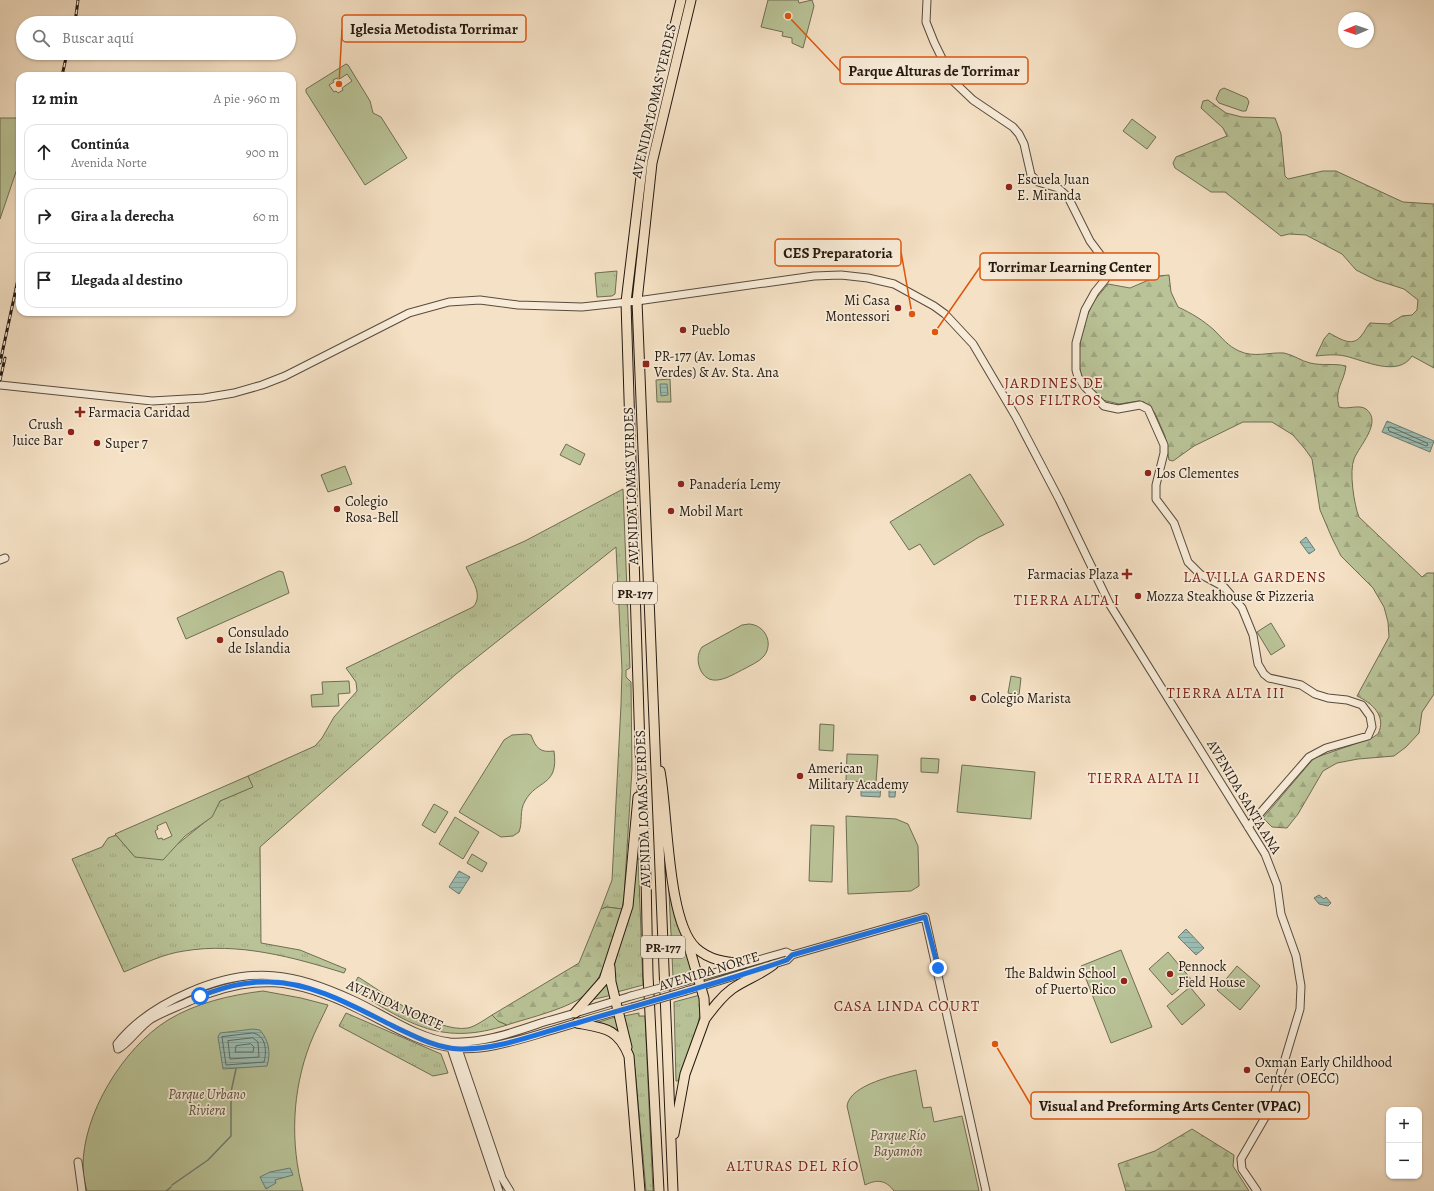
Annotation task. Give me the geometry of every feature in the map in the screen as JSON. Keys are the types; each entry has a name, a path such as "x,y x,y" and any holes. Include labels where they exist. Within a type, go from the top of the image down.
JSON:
{"highway":[{"name":"AVENIDA LOMAS VERDES","path":"660,1191 648,975 646,877 640,748 626,302 643,160 680,0"},
{"name":"AVENIDA LOMAS VERDES","path":"673,1191 637,301 652,163 691,0"},
{"path":"655,741 663,784 675,893 704,998 704,1019 681,1088 671,1153"},
{"path":"629,1056 624,1044 614,1033 576,1018 600,986 610,964 628,906 638,791 640,748"},
{"path":"686,935 695,947 710,957 742,964"},
{"path":"610,964 611,982 629,1056 640,1191"},
{"path":"704,1019 728,992 742,983 758,976 772,965"}],"street":[{"path":"927,0 926,22 953,81 972,100 1013,127 1020,134 1024,144 1031,175 1038,182 1058,188 1068,197 1092,245 1108,265 1108,276 1095,292 1084,310 1076,343 1076,370 1078,377 1085,387 1104,406 1111,409 1118,409 1140,405 1148,409 1164,445 1164,453 1156,485 1156,499 1174,523 1188,562 1200,574 1224,587 1242,608 1253,635 1258,664 1264,674 1269,678 1301,686 1321,696 1347,700 1362,705 1370,716 1372,727 1368,736 1326,748 1309,757 1248,827"},
{"name":"AVENIDA SANTA ANA","path":"637,301 814,276 841,275 894,284 934,306 945,314 973,344 1016,417 1110,604 1265,854 1277,885 1281,914 1295,954 1301,986 1300,1009 1270,1109 1241,1159 1242,1169 1257,1191"},
{"path":"0,385 152,401 204,398 234,393 285,376 409,313 428,306 449,302 480,300 540,306 582,307 637,301"},
{"name":"AVENIDA NORTE","path":"792,955 786,952 631,996 576,1018 497,1045 472,1049 455,1048 413,1036 323,994 295,985 268,982 246,983 223,988 170,1009 143,1025 117,1046 141,1019 168,1003 221,982 256,975 275,976 306,981 352,1000 414,1030 449,1042 479,1040 576,1018 619,1011 772,965 787,960 792,955 925,917 986,1191"},
{"path":"455,1048 496,1180 498,1191"},
{"path":"455,1048 502,1178 510,1191"},
{"path":"78,1162 82,1191"}],"green space":[{"path":"768,0 798,0 799,3 812,0 814,6 803,48 792,43 792,38 782,36 783,32 761,27"},
{"path":"346,64 348,65 370,101 373,113 381,117 407,158 365,185 306,92 306,89","holes":["347,74 352,81 338,93 336,91 334,92 329,85 334,82 333,80 337,78 338,80"]},
{"path":"1224,88 1247,98 1249,102 1246,111 1219,103 1216,99 1220,90"},
{"path":"1208,100 1226,113 1242,117 1275,118 1281,134 1285,176 1288,179 1323,171 1336,171 1403,202 1434,204 1434,368 1412,356 1406,362 1398,366 1389,367 1370,364 1341,355 1316,356 1324,339 1329,333 1345,341 1350,342 1357,340 1370,323 1389,324 1402,316 1412,315 1417,310 1418,300 1404,289 1376,280 1356,270 1342,254 1306,235 1289,234 1281,236 1225,192 1211,192 1175,168 1173,163 1176,157 1227,136 1223,128 1201,108 1203,101"},
{"path":"0,118 16,118 16,172 0,219"},
{"path":"1132,119 1156,137 1147,149 1123,131"},
{"path":"617,271 615,294 612,296 597,297 595,273"},
{"path":"1169,275 1171,292 1178,307 1206,323 1235,349 1250,354 1284,353 1310,363 1346,366 1338,390 1339,407 1356,407 1366,409 1371,414 1372,420 1368,434 1354,459 1352,471 1355,505 1359,517 1422,577 1427,573 1434,573 1434,694 1422,712 1419,733 1406,747 1394,756 1358,759 1337,763 1323,771 1298,814 1287,828 1272,827 1263,818 1314,758 1372,738 1378,734 1381,721 1379,716 1373,706 1357,696 1389,637 1388,622 1384,607 1373,588 1341,556 1320,510 1312,459 1293,435 1272,422 1243,422 1194,446 1173,461 1169,460 1165,436 1155,413 1149,406 1144,402 1139,401 1119,404 1102,400 1081,376 1078,358 1083,326 1093,302 1108,284 1130,288 1158,276"},
{"path":"670,379 671,402 657,402 656,380"},
{"path":"566,444 585,454 580,465 560,455"},
{"path":"345,466 352,484 328,492 321,475"},
{"path":"970,474 1004,525 979,537 934,565 920,544 909,550 890,522"},
{"path":"623,489 630,668 626,670 626,677 631,682 632,769 622,909 607,907 601,909 612,880 621,705 622,670 616,547 456,674 260,847 261,943 300,950 346,969 344,973 285,957 225,948 176,952 124,972 72,859 102,847 108,838 116,835 135,857 179,843 211,817 220,801 252,787 248,776 315,746 322,738 334,717 357,691 356,682 346,668 473,607 476,602 477,592 466,567 525,541"},
{"path":"279,571 283,572 289,593 186,639 177,618"},
{"path":"1271,623 1285,646 1271,655 1257,632"},
{"path":"749,624 760,628 768,640 767,651 764,656 760,660 733,675 715,680 705,676 701,671 698,662 698,656 702,647 742,625"},
{"path":"1011,676 1021,678 1019,695 1008,693"},
{"path":"349,681 350,693 338,694 339,706 312,707 311,695 323,694 322,682"},
{"path":"820,724 834,725 833,751 819,750"},
{"path":"512,735 531,735 539,749 554,751 555,763 553,771 550,777 535,789 525,801 522,809 519,832 513,836 501,837 459,812 504,740"},
{"path":"847,754 878,755 876,782 846,781"},
{"path":"921,758 939,759 938,773 921,772"},
{"path":"962,765 1035,772 1031,819 957,812"},
{"path":"248,776 253,787 220,801 212,817 185,836 163,860 135,857 115,834","holes":["166,822 172,836 163,840 162,838 158,839 155,831 158,829 157,826"]},
{"path":"434,804 448,812 435,833 422,825"},
{"path":"846,816 896,819 908,824 918,846 919,886 911,891 848,894"},
{"path":"455,817 479,832 463,859 439,844"},
{"path":"811,825 834,826 832,882 809,881"},
{"path":"636,853 638,853 643,985 617,992 613,973"},
{"path":"472,854 487,863 482,872 467,863"},
{"path":"668,870 678,923 693,971 673,977"},
{"path":"607,907 622,909 613,942 604,966 593,986 587,993 561,1008 507,1025 498,1021 492,1015 579,963 601,909"},
{"path":"1121,950 1152,1027 1111,1043 1081,966"},
{"name":"Pennock Field House","path":"1168,952 1191,979 1172,995 1149,969"},
{"path":"1237,966 1260,986 1240,1010 1217,990"},
{"path":"358,977 411,1011 441,1025 455,1028 468,1028 492,1015 498,1021 507,1025 484,1031 464,1033 428,1029 393,1014 356,991 354,985"},
{"path":"608,978 612,995 591,1000"},
{"path":"1190,987 1205,1005 1182,1025 1167,1006"},
{"name":"Parque Urbano Riviera","path":"263,991 328,1005 310,1044 299,1080 296,1099 296,1154 303,1191 87,1191 83,1168 85,1148 90,1126 108,1085 121,1065 136,1047 151,1032 168,1020 190,1009 226,997"},
{"path":"700,995 700,1014 698,1024 678,1081 676,1081 674,1002"},
{"path":"346,1013 441,1054 448,1073 433,1076 339,1026"},
{"path":"639,1013 639,1016 645,1016 653,1191 646,1191 635,1069 624,1016"},
{"path":"618,1016 624,1039 596,1023"},
{"name":"Parque Río Bayamón","path":"916,1070 923,1108 931,1107 934,1122 962,1116 979,1191 894,1191 888,1185 877,1181 865,1185 847,1106 850,1098 865,1086"},
{"path":"1192,1129 1234,1155 1233,1166 1249,1191 1126,1191 1118,1164 1155,1151"}],"water":[{"path":"660,384 667,384 668,395 661,396"},
{"path":"1387,421 1434,441 1430,452 1382,432"},
{"path":"1306,537 1315,550 1309,554 1300,542"},
{"path":"889,784 896,784 895,797 889,797"},
{"path":"861,785 881,786 880,797 861,796"},
{"path":"459,871 470,877 459,894 449,887"},
{"path":"1319,895 1324,899 1326,897 1331,903 1328,906 1319,904 1314,898"},
{"path":"1186,929 1204,948 1196,955 1178,937"},
{"path":"253,1029 260,1030 267,1043 269,1056 267,1066 223,1069 218,1037 220,1033"},
{"path":"290,1168 293,1175 275,1180 276,1183 266,1189 260,1177 270,1172"}],"waterway":[{"path":"172,1185 208,1160 231,1136 231,1092 236,1069"},
{"path":"166,1191 171,1187"}],"railway":[{"path":"76,16 78,0"},
{"path":"63,72 65,60"},
{"path":"0,363 16,289"},
{"path":"0,380 5,358"}],"place":[{"name":"Parque Alturas de Torrimar","path":"788,16"},
{"name":"Iglesia Metodista Torrimar","path":"339,84"},
{"name":"Escuela Juan E. Miranda","path":"1009,187"},
{"name":"Mi Casa Montessori","path":"898,308"},
{"name":"CES Preparatoria","path":"912,314"},
{"name":"Pueblo","path":"683,330"},
{"name":"Torrimar Learning Center","path":"935,332"},
{"name":"PR-177 (Av. Lomas Verdes) & Av. Sta. Ana","path":"646,364"},
{"name":"Farmacia Caridad","path":"80,412"},
{"name":"Crush Juice Bar","path":"71,432"},
{"name":"Super 7","path":"97,443"},
{"name":"Los Clementes","path":"1148,473"},
{"name":"Panadería Lemy","path":"681,484"},
{"name":"Colegio Rosa-Bell","path":"337,509"},
{"name":"Mobil Mart","path":"671,511"},
{"name":"Farmacias Plaza","path":"1127,574"},
{"name":"Mozza Steakhouse & Pizzeria","path":"1138,596"},
{"name":"Consulado de Islandia","path":"220,640"},
{"name":"Colegio Marista","path":"973,698"},
{"name":"American Military Academy","path":"800,776"},
{"name":"Pennock Field House","path":"1170,974"},
{"name":"The Baldwin School of Puerto Rico","path":"1124,981"},
{"name":"Visual and Preforming Arts Center (VPAC)","path":"995,1044"},
{"name":"Oxman Early Childhood Center (OECC)","path":"1247,1070"}],"district":[{"name":"JARDINES DE LOS FILTROS","path":"1054,392"},
{"name":"LA VILLA GARDENS","path":"1255,577"},
{"name":"TIERRA ALTA I","path":"1067,600"},
{"name":"TIERRA ALTA III","path":"1226,693"},
{"name":"TIERRA ALTA II","path":"1144,778"},
{"name":"CASA LINDA COURT","path":"907,1006"},
{"name":"ALTURAS DEL RÍO","path":"793,1166"}],"route":[{"path":"200,996 223,988 246,983 276,982 295,985 350,1005 413,1036 429,1042 451,1048 472,1049 511,1042 701,987 787,960 792,955 925,917 938,968"}]}
